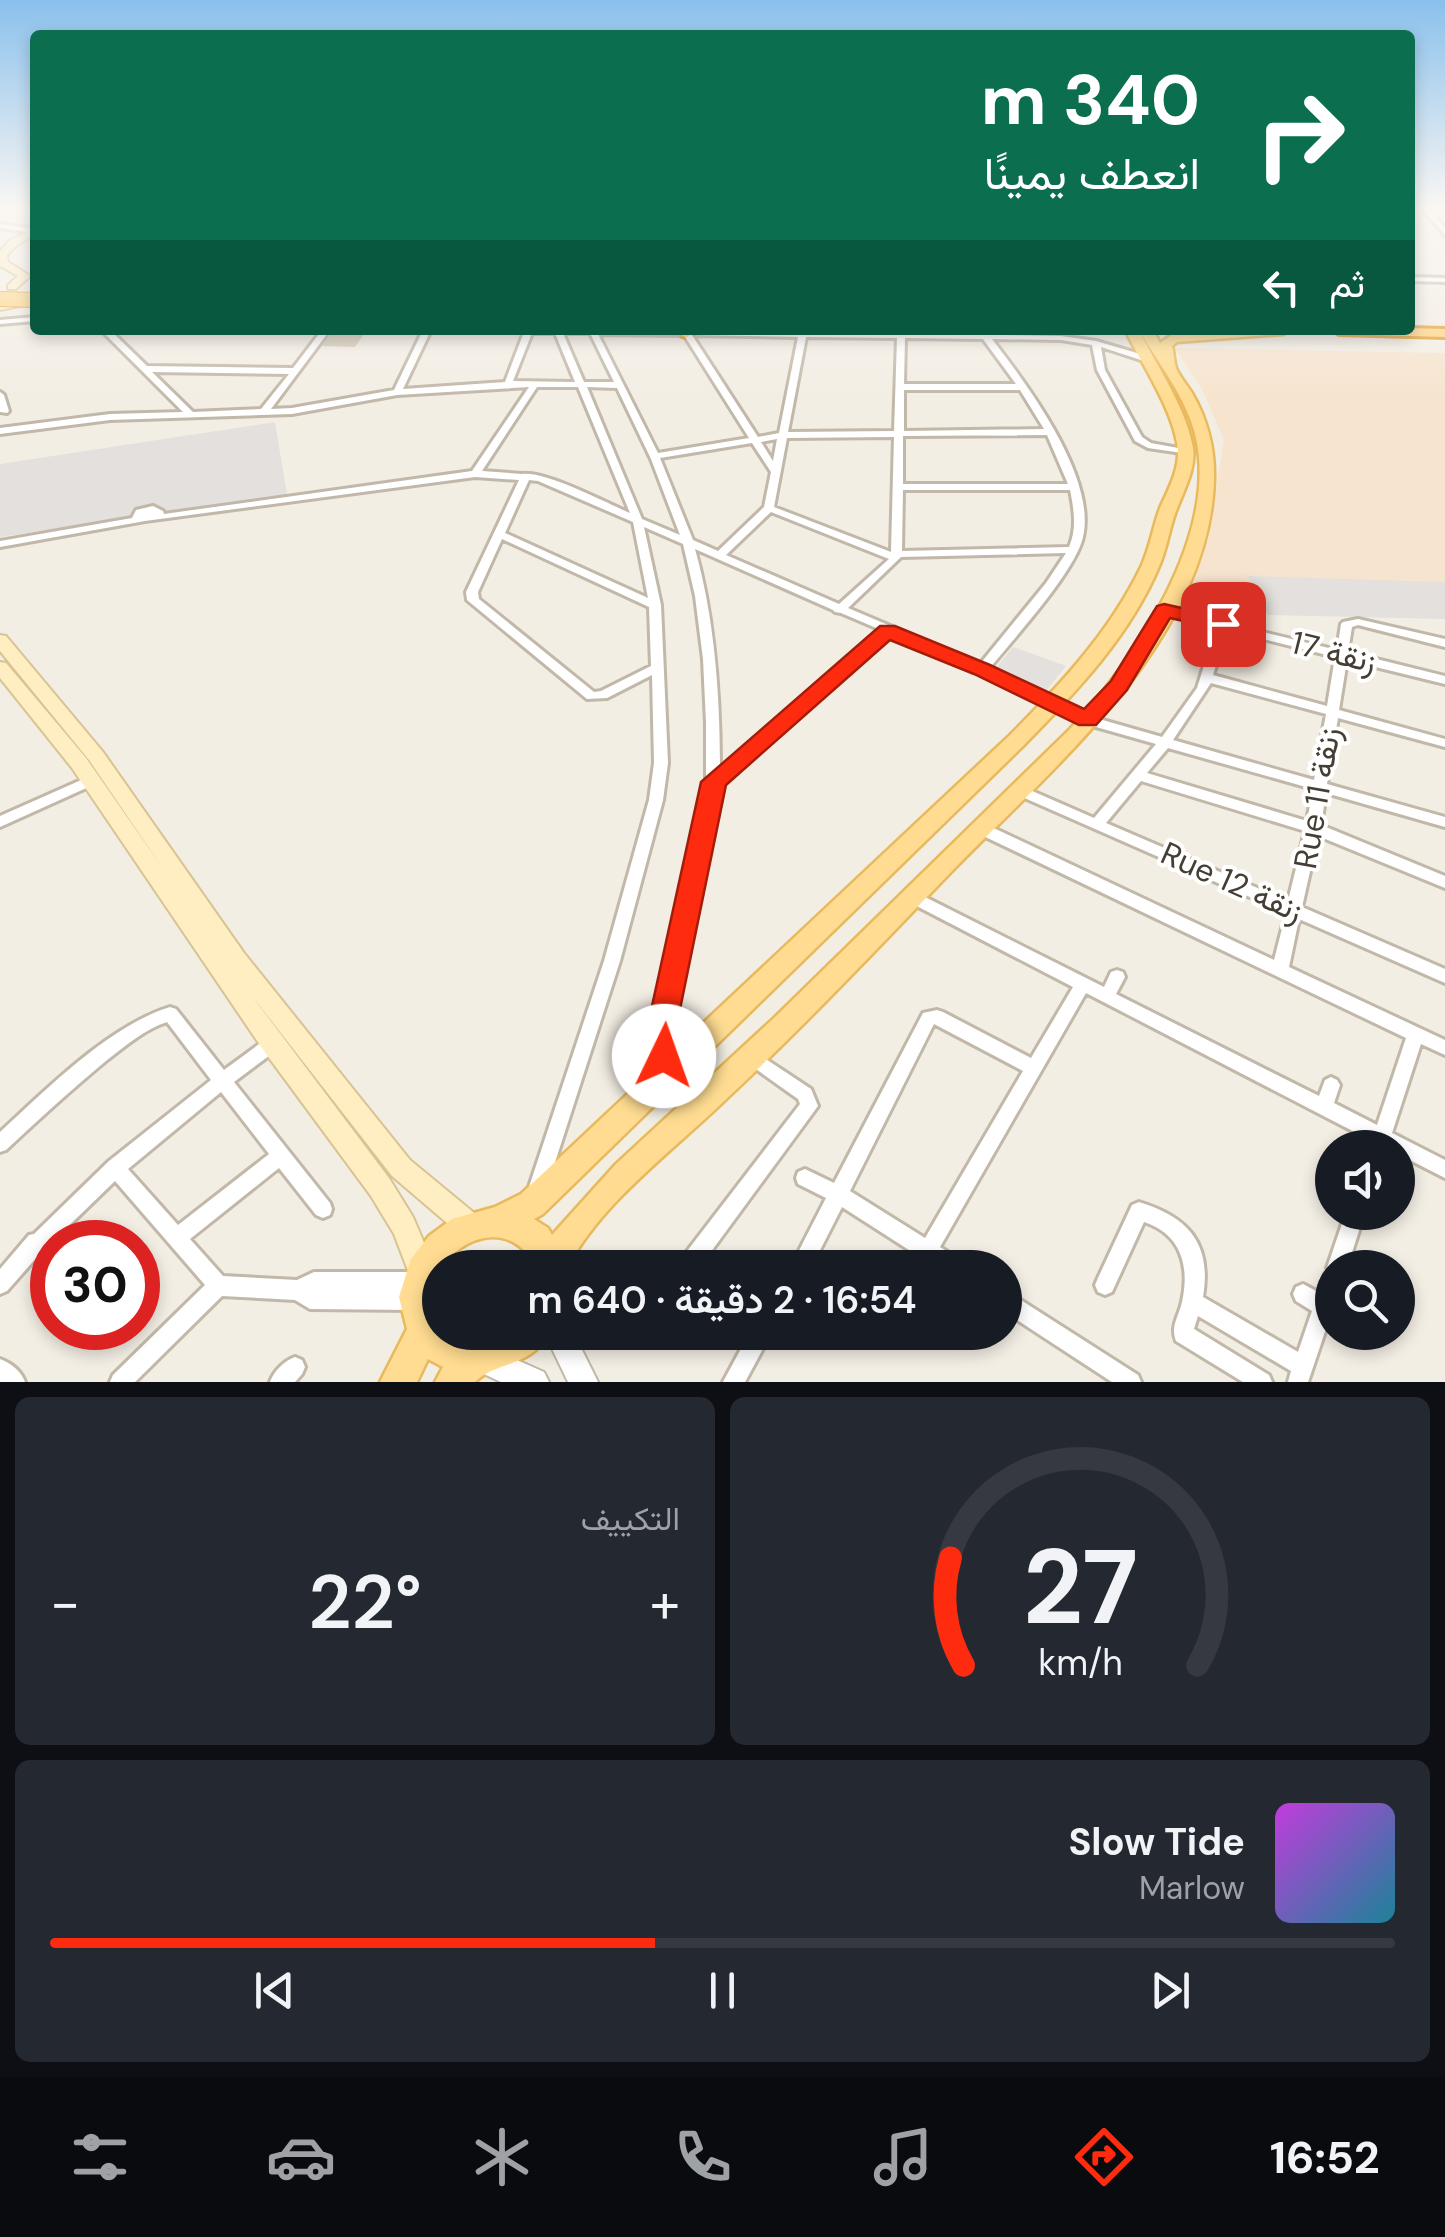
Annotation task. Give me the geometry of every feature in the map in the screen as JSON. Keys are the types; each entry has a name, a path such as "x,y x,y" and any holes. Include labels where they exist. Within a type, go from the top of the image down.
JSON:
{"highway":[{"path":"1415,320 1445,321"},
{"path":"1415,328 1445,331"},
{"path":"1415,331 1445,331"}],"main road":[{"path":"16,297 25,276 17,271"},
{"path":"396,1382 408,1367 420,1296 434,1252 450,1236 532,1204 1054,703 1112,634 1151,566 1169,506 1179,488 1186,452 1179,424 1134,335"},
{"path":"562,1250 588,1212 752,1057 1119,685 1164,611 1186,562 1206,484 1206,451 1200,427 1149,335"},
{"path":"1168,368 1171,360 1166,345 1174,338 1215,335"},
{"path":"0,640 96,756 236,959 401,1168 485,1224 532,1234 542,1250"},
{"path":"0,667 79,763 88,782 272,1044 392,1205 420,1296 448,1354 470,1367 511,1350"}],"street":[{"path":"1415,279 1445,280"},
{"path":"0,322 30,319"},
{"path":"112,335 188,413"},
{"path":"264,412 322,335"},
{"path":"397,392 425,335"},
{"path":"508,384 527,335"},
{"path":"532,1204 602,994 656,800 661,763 655,604 636,518 560,335"},
{"path":"594,335 655,456 688,541 704,630 714,782 660,1038 664,1056 674,1069"},
{"path":"695,335 775,472"},
{"path":"720,555 770,508 802,335 1096,343 1144,358"},
{"path":"839,610 896,556 901,338"},
{"path":"982,670 1073,550 1080,528 1072,487 1051,432 1024,386 987,339"},
{"path":"1096,343 1100,370 1138,439 1148,446 1186,452"},
{"path":"144,368 295,371"},
{"path":"0,432 74,420 292,412 397,392 508,384 619,385"},
{"path":"475,474 535,384"},
{"path":"902,387 1024,386"},
{"path":"0,395 4,411"},
{"path":"655,456 785,434 1051,432"},
{"path":"0,544 140,520 137,514 147,509 158,511 154,518 475,474 526,476 555,483 636,518 1088,720 1445,822"},
{"path":"526,476 472,592 476,602 592,696 603,695 658,667"},
{"path":"898,486 1072,487"},
{"path":"770,508 896,556 1073,550"},
{"path":"499,534 655,604"},
{"name":"زنقة 17","path":"1164,611 1445,680"},
{"name":"Rue 11 زنقة","path":"1280,970 1314,828 1347,624 1358,622 1445,643"},
{"path":"1096,824 1166,741 1208,678 1223,624"},
{"path":"714,782 887,631"},
{"path":"1208,678 1445,743"},
{"path":"1138,775 1314,828 1445,882"},
{"path":"0,822 88,782"},
{"name":"Rue 12 زنقة","path":"1018,790 1445,976"},
{"path":"980,828 1445,1048"},
{"path":"912,897 1324,1107 1361,1130"},
{"path":"1107,996 1118,976"},
{"path":"804,1178 928,1250 1083,984"},
{"path":"0,1144 76,1076 159,1015 170,1014 323,1208"},
{"path":"810,1250 929,1018 937,1017 1034,1068"},
{"path":"1384,1130 1416,1034"},
{"path":"59,1220 114,1166 272,1044"},
{"path":"700,1250 809,1106 805,1094 752,1057"},
{"path":"1324,1107 1331,1085"},
{"path":"176,1238 280,1156"},
{"path":"1415,1157 1445,1169"},
{"path":"114,1166 218,1286 298,1290 310,1299 420,1296"},
{"path":"1105,1285 1136,1213 1144,1212 1184,1233 1189,1240 1193,1302 1183,1334 1262,1382"},
{"path":"0,1284 30,1249"},
{"path":"120,1382 218,1286"},
{"path":"1303,1294 1315,1301"},
{"path":"1193,1302 1301,1374 1315,1333"},
{"path":"1022,1313 1106,1375 1131,1382"},
{"path":"567,1350 583,1382"},
{"path":"733,1382 752,1350"},
{"path":"470,1367 511,1368 534,1382"},
{"path":"0,1369 13,1382"}],"shaded area":[{"path":"1174,348 1445,353 1445,619 1177,610 1208,539 1224,440 1201,387"},
{"path":"275,422 287,495 0,537 0,464"},
{"path":"1248,576 1445,582 1445,619 1268,615"},
{"path":"1013,647 1066,666 1046,691 995,669"}],"building":[{"path":"330,335 363,335 355,347 322,346"}],"route":[{"path":"664,1056 660,1038 714,782 887,631 1088,720 1119,685 1164,611 1223,624"}]}
